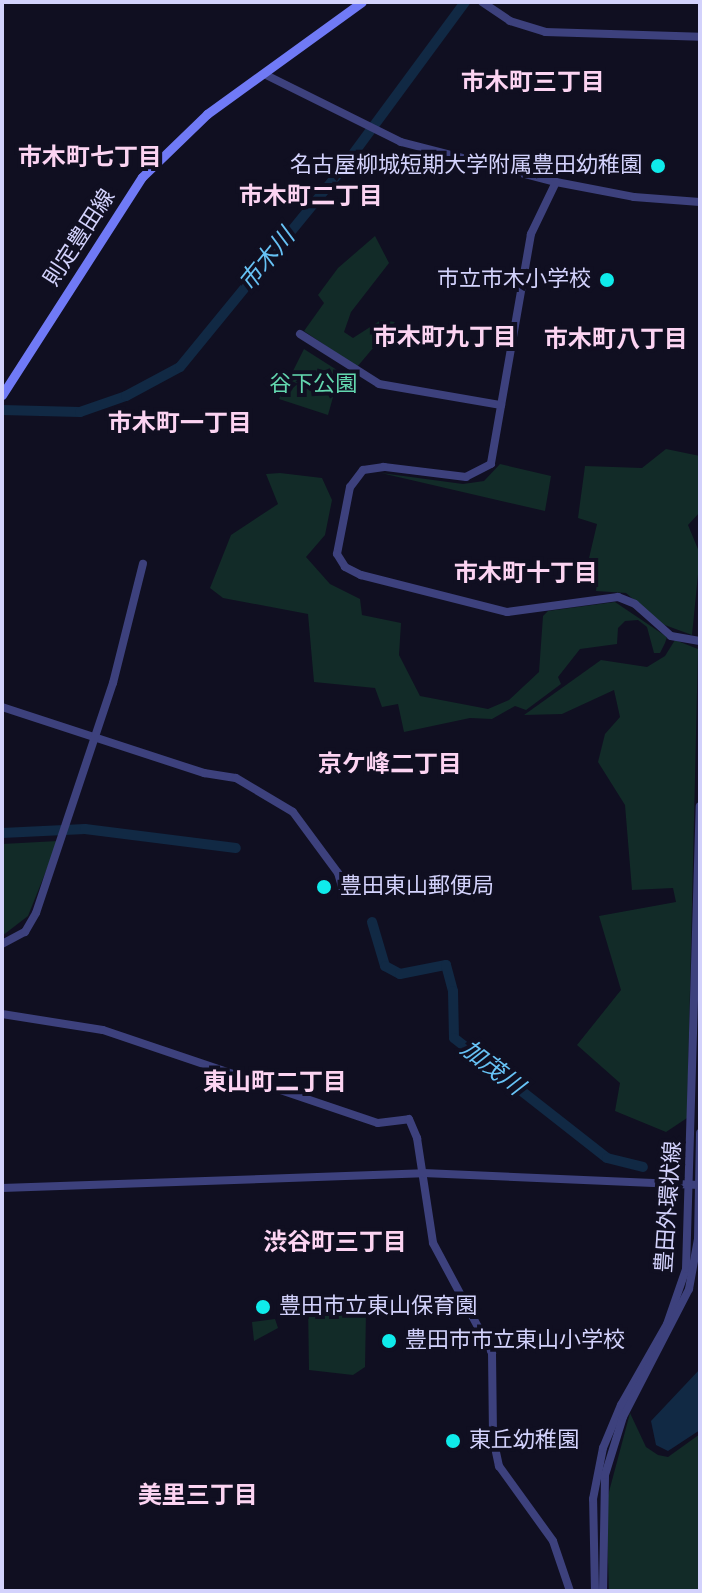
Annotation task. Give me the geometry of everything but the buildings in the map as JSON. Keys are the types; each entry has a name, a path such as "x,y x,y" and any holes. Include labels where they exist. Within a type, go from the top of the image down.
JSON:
{"main road":[{"name":"則定豊田線","path":"2,395 142,177 207,114 362,2"}],"street":[{"path":"482,2 510,21 545,32 700,37"},
{"path":"264,74 382,134 556,182 634,197 700,202"},
{"path":"556,182 531,234 493,459 482,473 466,477 376,466 356,475 335,543 345,567 507,612 618,597 635,604 671,636 700,641"},
{"path":"300,334 379,384 501,405"},
{"path":"2,944 31,924 96,736 143,564"},
{"path":"2,707 204,773 236,778 286,805 338,873 344,894"},
{"name":"豊田外環状線","path":"595,1591 596,1478 616,1415 679,1294 689,1246 697,1185 700,806"},
{"path":"2,1014 103,1030 378,1123 409,1119 423,1173 437,1251 492,1353 493,1438 499,1466 553,1541 570,1591"},
{"name":"豊田外環状線","path":"603,1591 601,1500 608,1460 623,1417 689,1289 700,1133"},
{"path":"2,1188 423,1173 697,1185"}],"green space":[{"path":"375,236 389,263 351,312 344,332 353,338 381,320 395,322 357,367 304,331 324,303 318,295 338,268"},
{"name":"谷下公園","path":"304,349 340,372 328,415 279,399"},
{"path":"666,449 700,456 700,512 688,525 700,554 692,635 662,624 626,593 596,591 597,583 586,571 597,524 578,518 585,466 642,468"},
{"path":"500,464 551,476 545,511 381,473 463,484 484,481"},
{"path":"266,474 322,478 332,500 325,535 306,557 330,584 360,599 362,615 401,623 399,655 420,696 488,709 509,700 539,672 543,616 548,611 615,602 667,637 665,643 660,653 654,653 647,627 638,620 625,621 618,628 617,644 580,649 558,677 561,684 526,710 515,706 492,719 470,718 404,732 398,704 382,707 375,688 314,682 308,614 223,598 210,588 231,535 278,504"},
{"path":"675,640 698,649 687,1118 666,1132 615,1111 620,1083 577,1045 621,990 599,916 676,902 673,888 632,890 625,805 598,762 605,734 620,717 614,690 562,714 524,715 601,660 647,667 665,656"},
{"path":"58,841 28,916 2,936 2,844"},
{"path":"308,1302 366,1311 365,1367 353,1375 309,1370"},
{"path":"275,1319 278,1328 254,1341 252,1322"},
{"path":"630,1413 646,1447 658,1455 668,1457 700,1434 700,1591 609,1591 606,1503"}],"water":[{"path":"700,1369 700,1430 668,1451 656,1445 651,1421"}],"waterway":[{"name":"市木川","path":"2,410 80,412 126,396 180,367 342,169 465,2"},
{"name":"加茂川","path":"2,833 85,829 236,848"},
{"name":"加茂川","path":"372,922 385,966 400,974 446,965 453,991 454,1038 607,1158 643,1167"}],"place":[{"name":"名古屋柳城短期大学附属豊田幼稚園","path":"658,166"},
{"name":"市立市木小学校","path":"607,280"},
{"name":"豊田東山郵便局","path":"324,887"},
{"name":"豊田市立東山保育園","path":"263,1307"},
{"name":"豊田市市立東山小学校","path":"389,1341"},
{"name":"東丘幼稚園","path":"453,1441"}],"district":[{"name":"市木町三丁目","path":"533,83"},
{"name":"市木町七丁目","path":"90,158"},
{"name":"市木町二丁目","path":"311,197"},
{"name":"市木町九丁目","path":"445,338"},
{"name":"市木町八丁目","path":"616,340"},
{"name":"市木町一丁目","path":"180,424"},
{"name":"市木町十丁目","path":"526,574"},
{"name":"京ケ峰二丁目","path":"390,765"},
{"name":"東山町二丁目","path":"275,1083"},
{"name":"渋谷町三丁目","path":"335,1243"},
{"name":"美里三丁目","path":"198,1496"}]}
